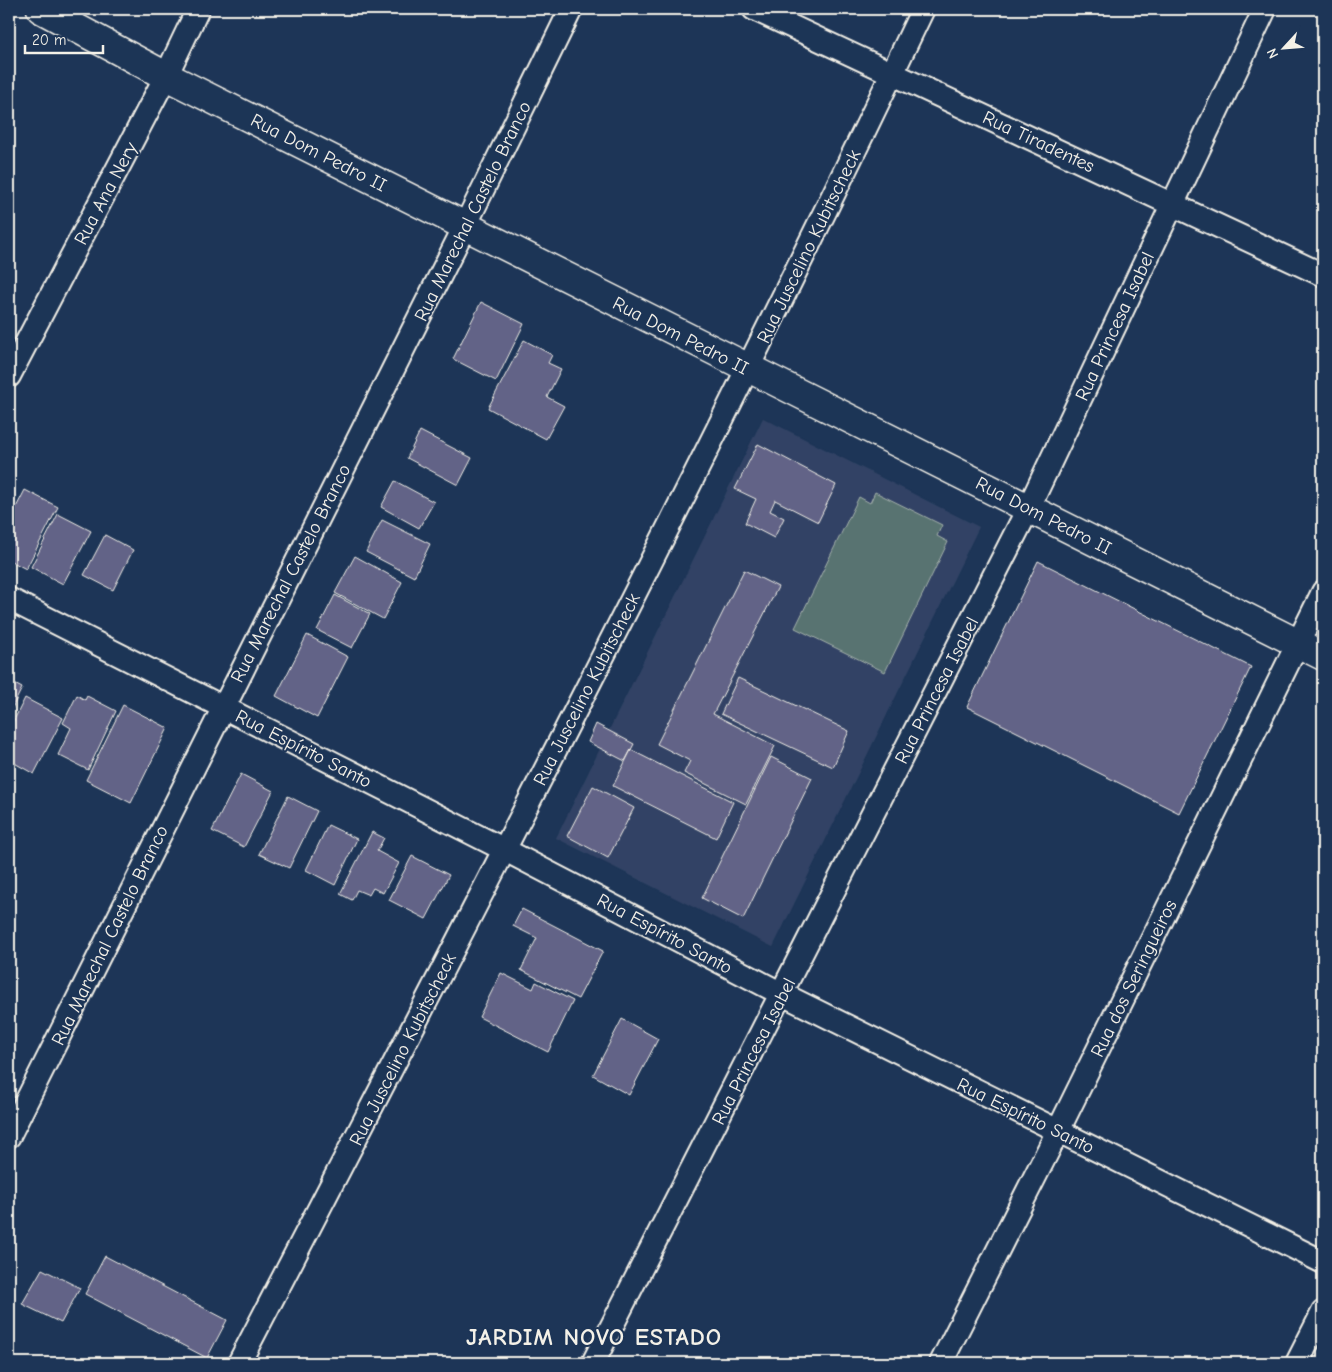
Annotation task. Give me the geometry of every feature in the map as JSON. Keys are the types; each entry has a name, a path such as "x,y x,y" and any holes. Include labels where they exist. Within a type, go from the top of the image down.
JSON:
{"street":[{"name":"Rua Dom Pedro II","path":"40,9 166,76 1323,656"},
{"name":"Rua Ana Nery","path":"9,376 166,76 198,9"},
{"name":"Rua Marechal Castelo Branco","path":"9,1136 222,707 465,226 571,9"},
{"name":"Rua Tiradentes","path":"754,9 893,72 1323,275"},
{"name":"Rua Juscelino Kubitscheck","path":"239,1363 505,850 748,369 923,9"},
{"name":"Rua Princesa Isabel","path":"593,1363 1028,507 1265,9"},
{"name":"Rua dos Seringueiros","path":"940,1363 1058,1132 1323,592"},
{"name":"Rua Espírito Santo","path":"9,599 505,850 782,994 1323,1262"},
{"path":"1297,1363 1323,1312"}],"shaded area":[{"path":"763,418 979,527 773,947 556,838"}],"green space":[{"path":"875,492 942,525 937,536 948,542 885,672 795,628 859,497 870,503"}],"building":[{"path":"481,302 524,324 496,381 453,359"},
{"path":"524,340 552,355 548,363 561,369 547,397 564,406 546,439 488,408"},
{"path":"420,431 472,458 458,485 407,458"},
{"path":"758,444 836,485 818,522 775,500 770,511 784,518 774,538 745,523 756,499 735,489"},
{"path":"395,481 434,502 419,528 381,507"},
{"path":"25,490 58,507 26,569 9,560 9,521"},
{"path":"58,514 91,531 63,584 31,567"},
{"path":"382,520 430,544 414,577 366,552"},
{"path":"105,535 133,550 113,590 84,575"},
{"path":"355,556 402,582 383,619 335,593"},
{"path":"1038,561 1251,667 1179,813 967,707"},
{"path":"744,570 778,587 713,714 775,746 746,804 684,773 690,761 657,744"},
{"path":"335,595 370,614 352,648 317,630"},
{"path":"307,635 348,657 317,718 276,696"},
{"path":"738,678 849,731 833,767 721,714"},
{"path":"9,681 22,688 9,714"},
{"path":"77,695 85,700 87,696 116,711 88,770 58,755 71,728 63,723"},
{"path":"25,698 63,718 34,774 9,760 9,730"},
{"path":"123,705 168,728 131,803 86,780"},
{"path":"596,724 634,744 625,761 588,742"},
{"path":"631,750 733,802 716,838 613,786"},
{"path":"771,757 812,778 743,919 702,898"},
{"path":"241,774 273,791 244,847 212,831"},
{"path":"593,786 634,808 608,858 567,836"},
{"path":"288,796 317,811 289,868 259,854"},
{"path":"328,825 357,839 335,885 306,870"},
{"path":"372,832 384,838 377,851 399,863 383,893 373,888 369,895 357,890 352,900 340,894"},
{"path":"412,856 449,875 426,919 389,900"},
{"path":"522,909 603,951 578,999 521,970 537,938 513,926"},
{"path":"501,973 533,989 536,982 573,1001 548,1052 479,1017"},
{"path":"622,1019 658,1039 629,1095 593,1075"},
{"path":"105,1256 227,1320 207,1358 85,1294"},
{"path":"42,1269 80,1288 61,1323 22,1304"}],"district":[{"name":"JARDIM NOVO ESTADO","path":"594,1337"}]}
